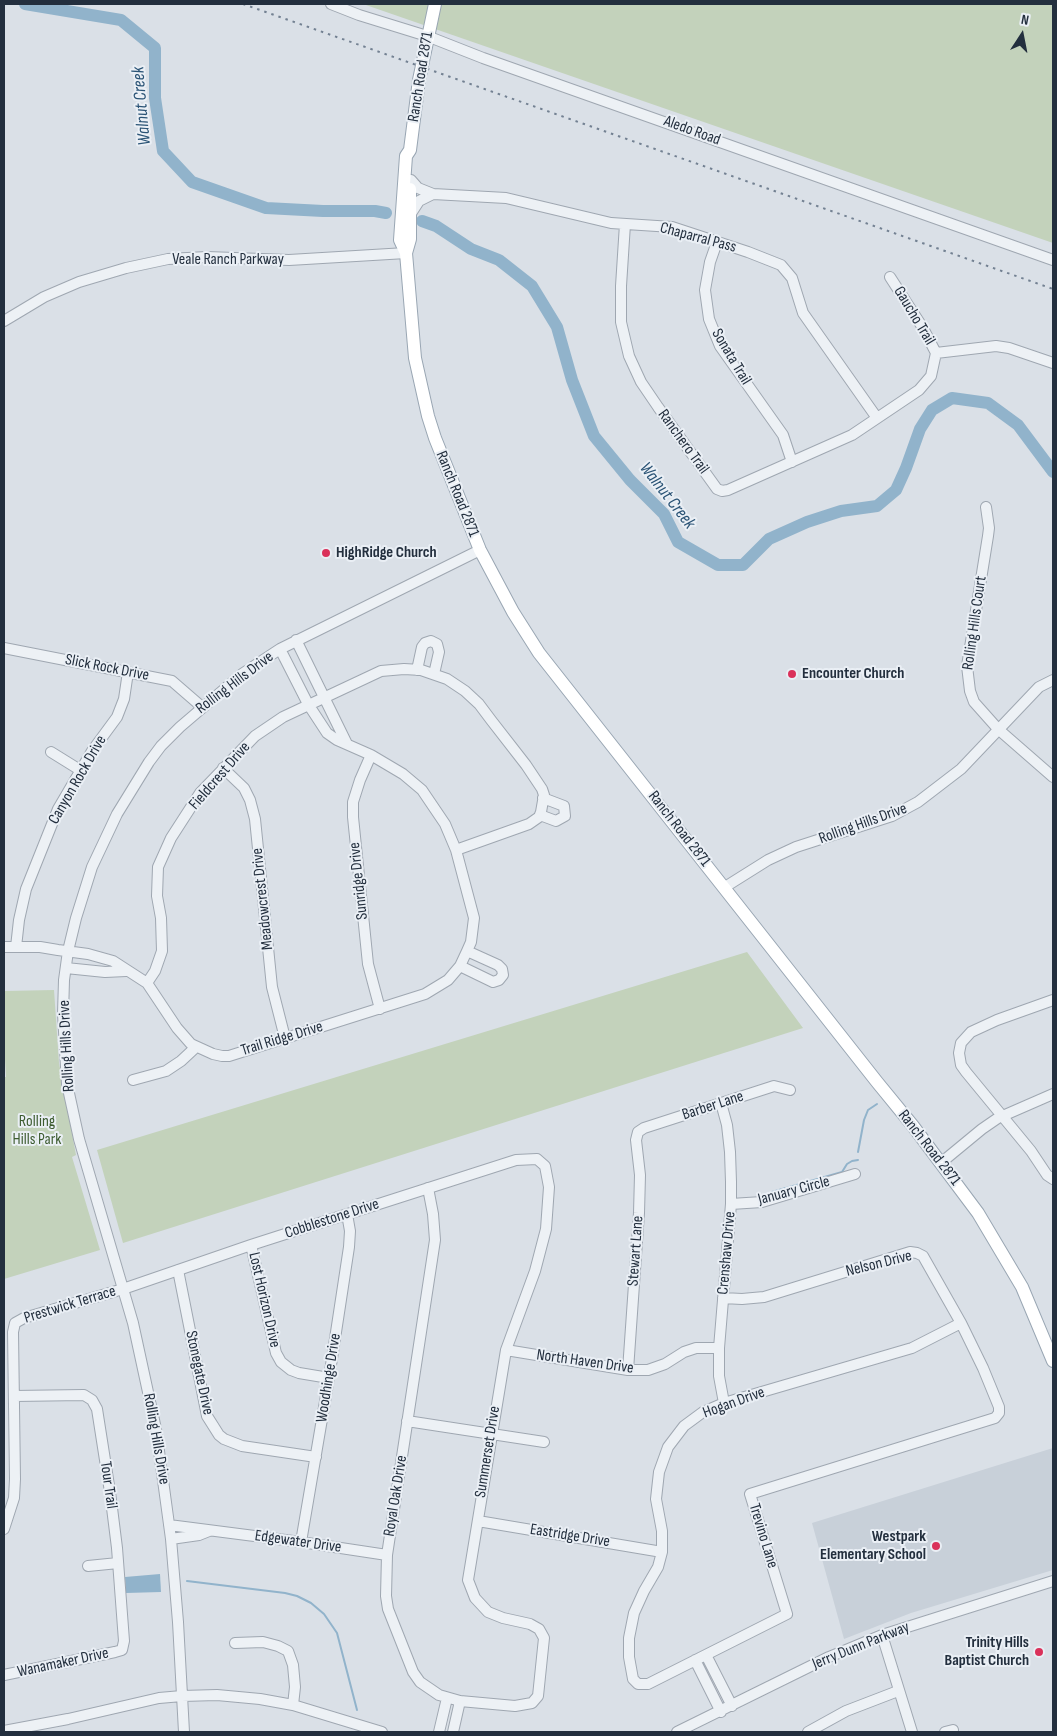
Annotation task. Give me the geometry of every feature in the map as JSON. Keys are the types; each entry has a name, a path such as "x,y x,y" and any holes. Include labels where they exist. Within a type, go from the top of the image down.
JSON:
{"main road":[{"name":"Ranch Road 2871","path":"406,253 410,240 412,156 410,150 419,80 435,4"},
{"name":"Ranch Road 2871","path":"410,150 406,156 400,240 406,253 415,358 435,438 480,550 539,653 942,1162 978,1214 1022,1287 1053,1361"}],"street":[{"name":"Aledo Road","path":"331,4 359,15 427,36 1053,260"},
{"name":"Chaparral Pass","path":"410,180 418,188 434,194 506,198 611,223 672,228 748,252 781,265 792,278 803,313 877,418"},
{"path":"410,215 419,201 434,194"},
{"name":"Ranchero Trail","path":"626,224 620,286 621,322 629,356 642,382 658,407 717,489 728,490 792,462 852,435 877,418"},
{"name":"Sonata Trail","path":"717,242 710,262 705,290 709,319 720,346 783,435 792,462"},
{"name":"Veale Ranch Parkway","path":"4,322 44,297 79,282 126,268 168,259 207,257 289,260 406,253"},
{"name":"Gaucho Trail","path":"877,418 919,390 930,376 936,353 923,328 890,277"},
{"path":"936,353 996,346 1009,348 1053,363"},
{"name":"Rolling Hills Court","path":"986,507 989,528 967,666 967,680 974,702 998,729 1053,778"},
{"name":"Rolling Hills Drive","path":"184,1732 171,1540 156,1429 133,1323 79,1139 67,1084 63,1014 68,951 76,918 89,876 105,839 137,779 161,746 202,707 242,674 280,649 480,550"},
{"path":"296,640 347,744"},
{"path":"417,670 422,647 425,643 431,641 437,644 439,652 434,674"},
{"name":"Slick Rock Drive","path":"4,648 172,681 202,707"},
{"name":"Trail Ridge Drive","path":"196,1048 213,1054 229,1056 425,994 448,980 460,966 471,942 474,918 456,850 445,824 422,790 404,774 327,733 308,704 280,649"},
{"name":"Fieldcrest Drive","path":"147,984 155,971 162,951 161,918 157,896 158,867 171,838 200,793 256,736 283,717 325,696 381,671 417,670 446,679 465,691 479,704 538,782 542,789 543,798"},
{"name":"Canyon Rock Drive","path":"16,947 19,920 26,889 58,809 92,751 117,717 124,698 128,672"},
{"name":"Rolling Hills Drive","path":"725,887 768,860 796,847 892,816 918,802 961,769 1039,687 1052,680"},
{"path":"51,752 80,770"},
{"name":"Sunridge Drive","path":"370,755 353,802 353,817 368,964 380,1009"},
{"name":"Meadowcrest Drive","path":"223,768 244,788 250,800 255,819 272,987 285,1038"},
{"path":"456,850 520,829 529,824 540,815 543,798 564,806 565,816 556,821 540,815"},
{"path":"4,947 40,947 88,954 113,961 147,984 177,1028 196,1048 182,1061 166,1071 133,1080"},
{"path":"460,966 493,982 499,980 503,975 501,967 467,951"},
{"path":"66,968 105,972 126,971"},
{"path":"1053,1000 997,1020 971,1032 961,1043 959,1053 961,1065 1031,1151 1047,1175 1053,1179"},
{"name":"Barber Lane","path":"638,1132 644,1128 774,1086 790,1090"},
{"path":"942,1162 982,1129 1002,1116 1053,1094"},
{"name":"Crenshaw Drive","path":"721,1103 727,1125 730,1152 731,1204 719,1348 719,1376 724,1403"},
{"name":"Stewart Lane","path":"628,1370 639,1213 640,1175 636,1140 638,1132"},
{"name":"Cobblestone Drive","path":"123,1289 251,1245 516,1160 537,1159 542,1162"},
{"name":"Summerset Drive","path":"532,1703 538,1696 544,1638 539,1629 530,1624 503,1618 488,1612 475,1598 468,1580 506,1350 535,1271 546,1229 550,1188 547,1172 542,1162"},
{"name":"January Circle","path":"731,1204 762,1202 855,1174"},
{"name":"Royal Oak Drive","path":"428,1188 435,1240 388,1555 386,1596 388,1610 413,1672 420,1682 439,1695 460,1701 515,1706 532,1703"},
{"name":"Woodhinge Drive","path":"301,1542 350,1247 347,1214"},
{"name":"Lost Horizon Drive","path":"251,1245 276,1353 281,1362 291,1370 299,1373 329,1378"},
{"name":"Nelson Drive","path":"723,1298 764,1297 910,1252 917,1253 923,1256 961,1323 983,1368 999,1407 999,1413"},
{"name":"Stonegate Drive","path":"178,1270 207,1416 219,1435 242,1446 316,1457"},
{"name":"Prestwick Terrace","path":"4,1529 14,1498 13,1332 15,1323 24,1318 123,1289"},
{"name":"Hogan Drive","path":"638,1684 633,1680 629,1658 629,1638 634,1613 658,1567 662,1552 662,1531 656,1499 659,1472 668,1447 684,1426 702,1412 724,1403 912,1348 961,1323"},
{"name":"North Haven Drive","path":"506,1350 628,1370 648,1370 696,1348 719,1348"},
{"name":"Tour Trail","path":"14,1396 84,1395 92,1400 96,1409 110,1492 118,1563 123,1628 122,1650"},
{"name":"Trevino Lane","path":"638,1684 648,1684 787,1614 750,1494 994,1418 999,1413"},
{"path":"407,1421 544,1442"},
{"name":"Eastridge Drive","path":"478,1521 662,1552"},
{"name":"Edgewater Drive","path":"169,1525 388,1555"},
{"name":"Edgewater Drive","path":"171,1540 199,1535 209,1531"},
{"path":"88,1566 118,1563"},
{"name":"Jerry Dunn Parkway","path":"678,1732 829,1657 882,1635 1053,1581"},
{"path":"882,1635 912,1732"},
{"path":"235,1643 263,1642 288,1651 293,1665 293,1705"},
{"name":"Wanamaker Drive","path":"4,1675 122,1650"},
{"path":"706,1655 732,1706"},
{"path":"695,1660 720,1712"},
{"path":"808,1732 846,1711 898,1691"},
{"path":"4,1731 68,1719 137,1702 217,1694 293,1705 382,1732"},
{"path":"439,1732 447,1698"},
{"path":"453,1732 460,1701"}],"shaded area":[{"name":"Westpark Elementary School","path":"1053,1448 1053,1570 911,1613 844,1639 812,1523"}],"green space":[{"path":"363,4 1053,4 1053,243"},
{"path":"747,952 803,1028 123,1243 97,1150"},
{"name":"Rolling Hills Park","path":"54,990 59,1063 76,1155 72,1157 100,1250 4,1279 4,1077 6,1077 4,991"}],"water":[{"path":"160,1574 161,1592 126,1593 125,1577"}],"waterway":[{"name":"Walnut Creek","path":"25,4 121,20 155,48 155,98 163,151 192,182 266,208 375,211 386,213"},
{"name":"Walnut Creek","path":"422,221 436,226 471,249 499,260 532,286 557,327 572,380 594,436 630,480 664,514 678,542 718,565 743,565 769,539 807,522 841,511 877,506 896,490 920,429 932,410 952,398 988,403 1018,425 1053,472"},
{"path":"858,1152 864,1120 868,1110 877,1104"},
{"path":"772,1192 842,1172 847,1164 858,1160"},
{"path":"187,1581 285,1593 297,1596 311,1603 324,1614 337,1633 357,1710"}],"railway":[{"path":"243,4 1053,289"}],"place":[{"name":"HighRidge Church","path":"326,553"},
{"name":"Encounter Church","path":"792,674"},
{"name":"Westpark Elementary School","path":"936,1546"},
{"name":"Trinity Hills Baptist Church","path":"1039,1652"}]}
